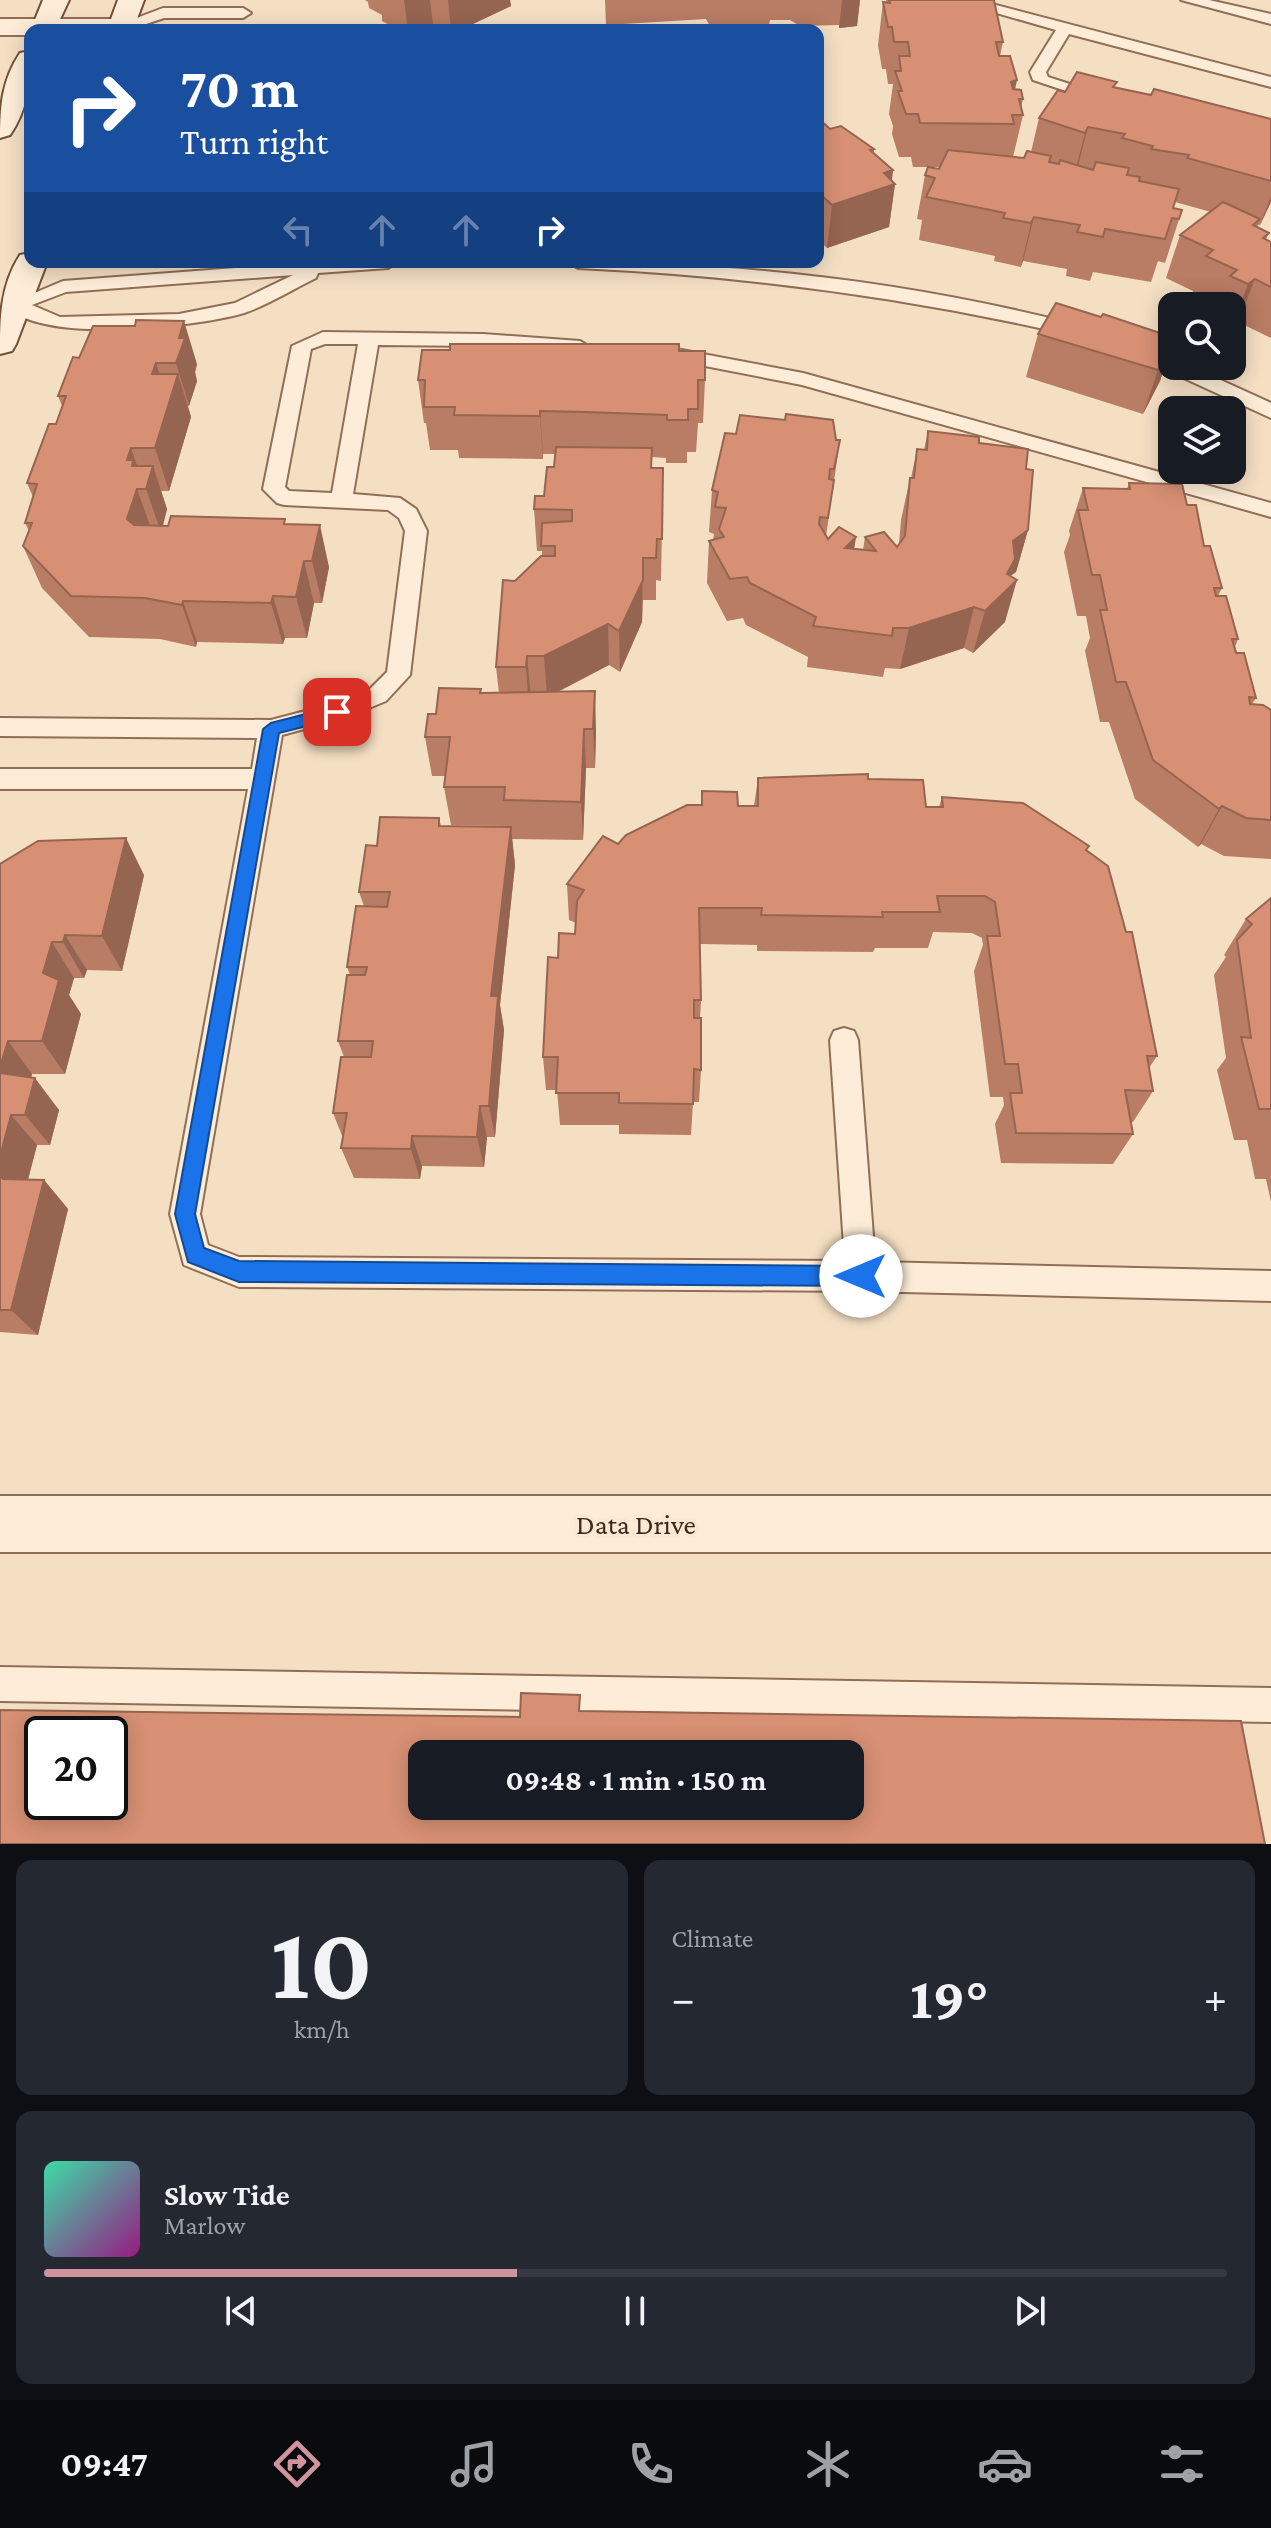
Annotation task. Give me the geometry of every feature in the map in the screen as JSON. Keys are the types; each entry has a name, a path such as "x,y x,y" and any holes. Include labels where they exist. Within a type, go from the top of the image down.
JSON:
{"street":[{"path":"45,24 56,0"},
{"path":"125,24 131,0"},
{"path":"0,27 24,28"},
{"path":"0,129 24,73"},
{"path":"0,344 8,305 28,268"},
{"name":"Data Drive","path":"0,1524 1271,1524"}],"lane":[{"path":"959,0 1271,82"},
{"path":"1189,0 1271,19"},
{"path":"136,24 163,13 243,7"},
{"path":"1065,28 1040,64 1038,72 1041,80 1115,100"},
{"path":"8,305 63,287 184,270 277,268"},
{"path":"8,305 57,323 179,320 240,308 321,268"},
{"path":"741,268 810,278 1101,337"},
{"path":"179,320 184,270"},
{"path":"0,727 271,729 378,695 398,675 416,531 408,514 393,503 284,498 274,489 302,346 323,338 483,340 607,349"},
{"path":"342,499 369,339"},
{"path":"654,352 685,355 803,379 1271,510"},
{"path":"1149,355 1158,359"},
{"path":"1203,380 1271,411"},
{"path":"271,729 185,1214 195,1255 239,1272 861,1276 1271,1286"},
{"path":"0,779 262,779"},
{"path":"844,1040 861,1276"},
{"path":"0,1684 1271,1705"}],"building":[{"path":"889,0 994,0 1003,42 996,42 999,56 1010,56 1017,80 1011,82 1013,89 1021,90 1023,99 1019,99 1023,115 1012,115 1014,124 920,123 918,114 906,114 895,71 901,71 899,56 910,56 908,42 894,42 883,2 890,3"},
{"path":"1077,72 1117,82 1113,87 1151,95 1154,89 1271,119 1271,181 1187,158 1189,155 1151,149 1153,146 1122,138 1125,134 1088,127 1085,133 1039,118 1058,90 1065,92"},
{"path":"824,124 830,129 841,126 874,149 870,150 893,170 884,173 895,184 832,205 824,198"},
{"path":"948,150 1024,158 1027,151 1051,156 1049,162 1059,164 1060,160 1093,170 1096,162 1129,168 1127,175 1140,177 1139,181 1179,189 1173,208 1182,210 1179,219 1172,218 1165,239 1105,229 1103,237 1077,232 1080,225 1034,217 1031,223 1003,218 1005,213 926,197 935,178 925,175 928,167 939,169"},
{"path":"1223,202 1260,219 1253,225 1269,233 1263,238 1271,242 1271,287 1255,279 1248,284 1230,276 1237,270 1206,256 1213,250 1180,235"},
{"path":"1056,303 1101,317 1103,314 1158,332 1158,370 1038,334"},
{"path":"136,320 184,321 179,338 185,338 176,363 156,363 152,374 178,374 155,448 131,448 127,460 133,460 132,466 153,466 146,489 137,489 127,519 134,525 168,526 171,516 285,519 284,524 320,525 312,561 304,561 296,597 273,596 271,603 183,601 182,605 145,598 71,596 23,546 32,523 25,523 37,484 27,483 49,424 56,424 66,396 58,396 73,357 79,358 93,326 135,326"},
{"path":"450,344 679,344 679,351 705,351 705,380 698,380 698,409 688,409 688,420 667,420 667,415 540,411 540,416 454,415 455,407 424,407 425,380 418,380 422,350 450,350"},
{"path":"786,414 833,420 836,440 840,440 834,469 830,469 829,479 834,480 828,518 820,517 819,524 828,539 839,527 856,537 845,548 876,551 865,537 884,532 897,547 905,536 910,478 914,478 917,449 927,450 928,431 979,437 979,443 1028,449 1026,469 1033,470 1028,530 1013,541 1015,559 1007,574 1017,580 985,611 974,607 909,628 893,628 892,636 813,626 816,617 750,583 747,577 730,579 709,541 724,537 719,529 726,508 715,507 718,492 712,490 725,433 736,434 740,415 785,420"},
{"path":"556,447 652,448 651,468 663,468 662,539 657,539 656,558 643,558 643,580 619,631 608,624 544,656 527,656 526,667 496,667 503,580 515,581 541,556 555,556 555,546 541,546 542,523 572,521 572,510 534,509 535,496 544,496 547,467 554,467"},
{"path":"1129,483 1182,484 1187,505 1196,505 1204,546 1210,546 1222,588 1214,588 1216,596 1226,596 1238,639 1232,639 1236,653 1244,653 1256,698 1249,697 1250,704 1263,705 1271,710 1271,820 1246,818 1222,806 1219,809 1153,760 1126,682 1116,682 1100,610 1107,610 1100,575 1092,575 1078,510 1088,510 1083,488 1130,489"},
{"path":"439,688 481,689 480,693 595,691 593,729 584,729 581,802 504,800 505,787 444,787 450,737 425,737 428,714 436,714"},
{"path":"868,774 868,779 923,780 926,807 943,807 942,797 1023,803 1089,846 1086,850 1108,866 1126,932 1132,932 1157,1056 1147,1056 1153,1091 1125,1090 1133,1134 1016,1133 1010,1093 1022,1093 1018,1064 1005,1064 987,936 1000,936 995,902 985,896 937,896 940,912 882,912 883,917 761,915 762,908 699,908 701,1000 694,1000 694,1018 701,1018 701,1070 694,1069 693,1104 619,1103 619,1093 556,1093 558,1057 543,1057 548,957 558,958 559,933 575,934 577,901 584,890 567,884 603,836 618,844 626,835 687,805 702,805 702,791 737,792 738,806 758,806 758,778"},
{"path":"380,817 439,818 439,826 511,827 491,996 498,996 489,1106 480,1106 477,1137 412,1136 411,1149 341,1148 347,1113 333,1113 341,1057 371,1057 373,1041 338,1041 347,975 365,975 367,967 347,967 356,906 387,907 390,892 359,892 366,845 377,846"},
{"path":"126,838 102,936 65,935 63,942 52,942 43,973 59,980 42,1041 8,1041 0,1067 0,864 38,841"},
{"path":"1271,898 1271,1109 1259,1109 1241,1037 1251,1038 1237,940 1252,924 1246,919"},
{"path":"0,1073 35,1078 25,1115 11,1115 0,1157"},
{"path":"0,1174 3,1179 44,1180 11,1310 0,1310"},
{"path":"521,1693 580,1695 579,1711 1241,1721 1265,1844 0,1844 0,1710 520,1717"}],"route":[{"path":"337,712 271,729 185,1214 195,1255 239,1272 861,1276"}]}
